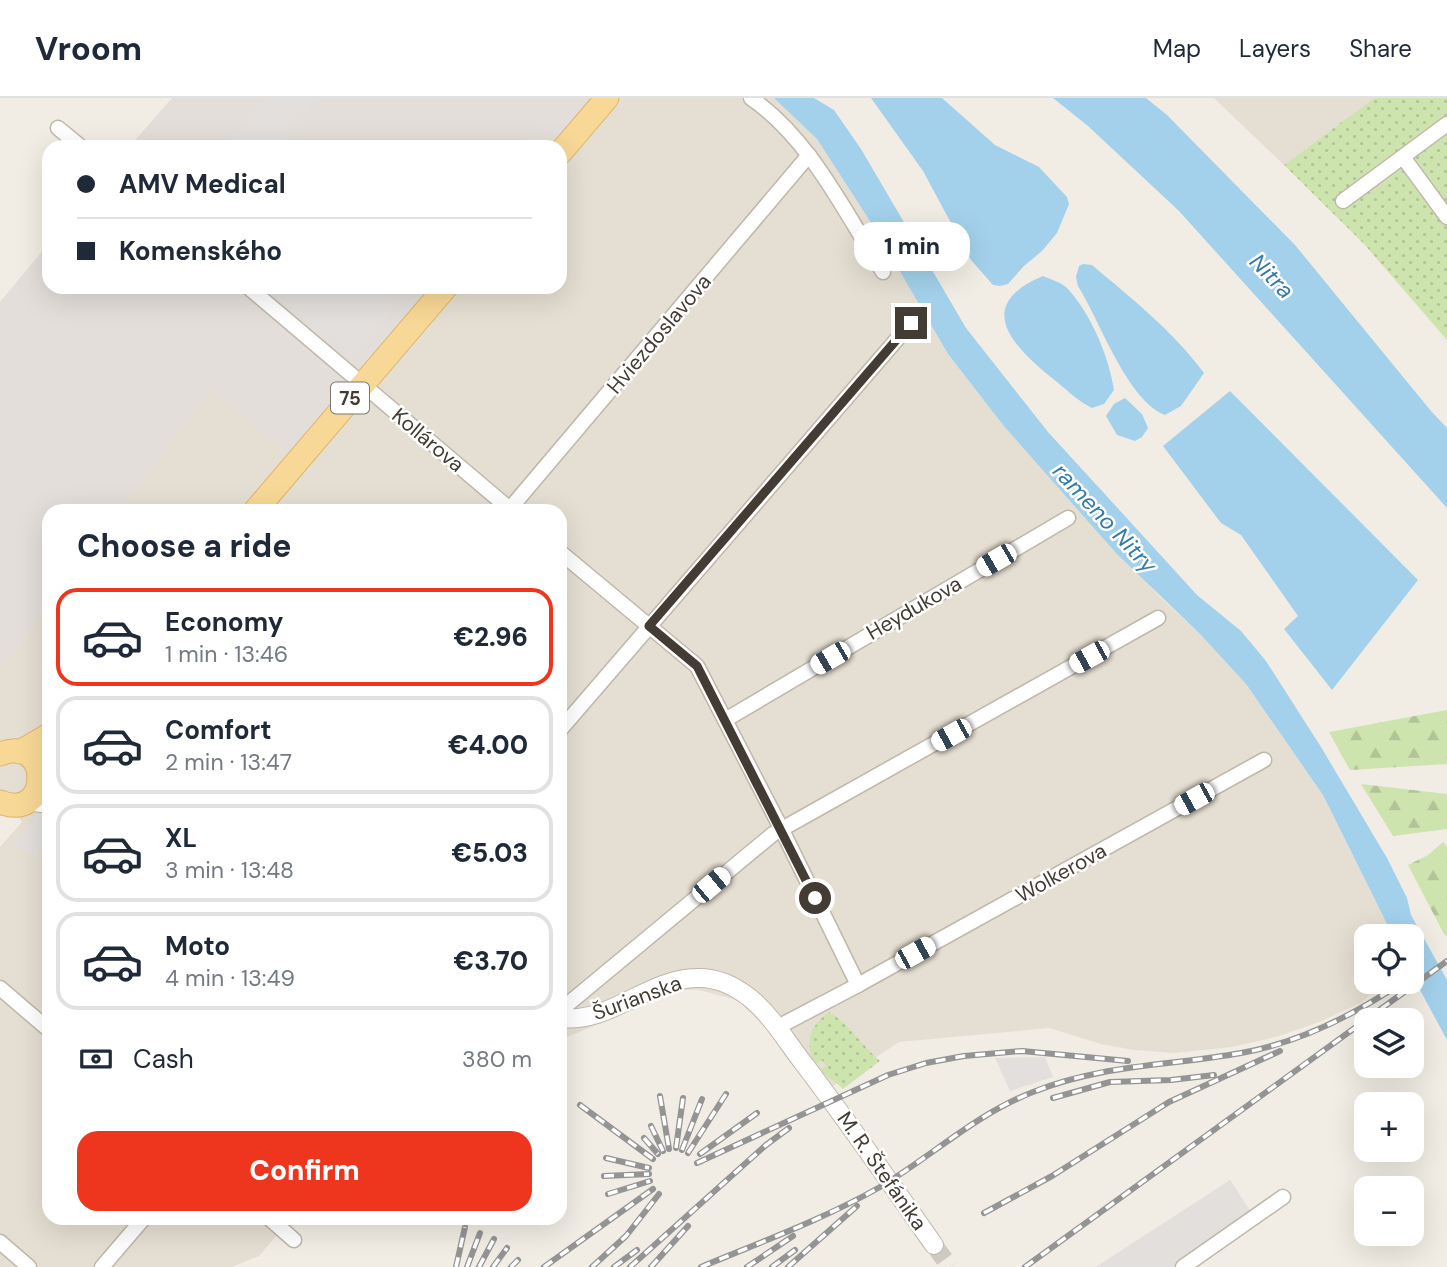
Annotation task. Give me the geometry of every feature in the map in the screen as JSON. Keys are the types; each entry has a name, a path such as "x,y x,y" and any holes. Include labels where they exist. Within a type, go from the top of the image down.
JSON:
{"main road":[{"path":"567,145 607,98"},
{"name":"75","path":"261,504 440,294"},
{"path":"10,753 42,738"},
{"path":"10,753 32,759 42,770"},
{"path":"18,806 37,791 42,777"}],"street":[{"path":"751,98 788,128 809,155 883,272"},
{"path":"1343,201 1447,124"},
{"path":"58,128 73,140"},
{"name":"Hviezdoslavova","path":"515,504 809,155"},
{"path":"1403,157 1447,217"},
{"name":"Kollárova","path":"256,294 503,504"},
{"path":"567,722 911,323"},
{"name":"Heydukova","path":"725,720 1068,518"},
{"path":"567,558 697,666 858,985 776,1028"},
{"path":"567,1006 773,834 1158,618"},
{"name":"Wolkerova","path":"858,985 1264,760"},
{"name":"Šurianska","path":"567,1018 592,1016 670,982 697,978 722,982 754,1001 829,1097"},
{"path":"0,988 42,1024"},
{"name":"M. R. Štefánika","path":"829,1097 934,1245"},
{"path":"1183,1267 1283,1197"},
{"path":"102,1267 139,1225"},
{"path":"277,1225 293,1240"},
{"path":"0,1242 29,1267"}],"shaded area":[{"path":"172,98 623,98 567,164 567,140 135,140"},
{"path":"263,98 317,98 283,140 229,140"},
{"path":"623,98 774,98 817,139 877,232 948,354 1003,425 1161,598 1200,634 1246,684 1323,795 1387,924 1354,924 1354,994 1370,994 1361,1003 1279,1036 1232,1047 1174,1053 1101,1044 1049,1028 899,1042 818,1096 769,1030 737,1000 699,990 680,990 567,1037 567,504 124,504 211,389 307,470 457,294 567,294 567,164"},
{"path":"1214,98 1374,98 1284,165"},
{"path":"42,251 42,294 457,294 307,470 211,390 124,504 42,504 42,613 0,669 0,302"},
{"path":"272,294 387,294 399,304 353,360"},
{"path":"42,613 42,1225 285,1225 259,1256 232,1267 0,1267 0,847 22,822 0,792 0,669"},
{"path":"42,810 42,844 36,857 12,844"},
{"path":"1045,1057 1053,1077 1010,1091 995,1058"},
{"path":"1230,1180 1251,1212 1173,1267 1096,1267"}],"green space":[{"path":"1374,98 1447,98 1447,340 1364,244 1284,165"},
{"path":"1447,710 1447,764 1350,770 1329,732"},
{"path":"1361,784 1447,794 1447,829 1393,836"},
{"path":"1443,842 1447,847 1445,936 1408,865 1428,855"},
{"path":"829,1012 843,1022 880,1061 843,1089 821,1070 826,1066 822,1060 816,1065 810,1049 813,1029"}],"water":[{"name":"rameno Nitry","path":"774,98 814,98 834,110 861,149 966,328 1048,432 1197,595 1241,631 1266,661 1387,858 1407,898 1416,924 1387,924 1323,795 1246,684 1200,634 1116,553 1003,425 948,354 877,232 817,139"},
{"path":"871,98 942,98 995,145 1039,167 1067,197 1069,204 1057,233 1008,284 993,285 971,260 923,171"},
{"name":"Nitra","path":"1053,98 1146,98 1167,115 1295,245 1447,428 1447,508 1179,211 1088,126"},
{"path":"1092,265 1151,316 1179,343 1204,373 1181,406 1165,415 1151,407 1138,393 1078,286 1076,277 1079,266"},
{"path":"1043,276 1068,289 1098,336 1114,390 1104,404 1092,408 1074,396 1015,343 1007,329 1004,315 1008,301 1021,288"},
{"path":"1230,391 1418,580 1332,690 1284,629 1298,616 1241,535 1221,523 1163,446"},
{"path":"1125,398 1142,414 1148,428 1142,437 1135,441 1117,435 1106,416 1114,404"},
{"path":"1424,938 1447,980 1447,1040 1422,994"}],"tunnel":[{"path":"934,1245 950,1267"}],"railway":[{"path":"1025,1267 1447,961"},
{"path":"701,1267 859,1199 992,1112 1033,1092 1085,1076 1241,1053 1283,1043 1324,1027 1384,994"},
{"path":"697,1163 888,1075 926,1063 964,1056 1022,1051 1128,1061"},
{"path":"984,1213 1052,1176 1169,1102 1280,1051"},
{"path":"1053,1098 1110,1082 1171,1080 1214,1075"},
{"path":"688,1153 726,1094"},
{"path":"660,1096 669,1149"},
{"path":"676,1148 683,1098"},
{"path":"682,1150 702,1099"},
{"path":"580,1105 653,1159"},
{"path":"700,1154 757,1113"},
{"path":"651,1126 663,1151"},
{"path":"630,1267 766,1145 789,1128"},
{"path":"644,1138 658,1154"},
{"path":"606,1158 649,1168"},
{"path":"604,1176 649,1174"},
{"path":"608,1194 650,1181"},
{"path":"544,1267 653,1189"},
{"path":"592,1267 626,1236 659,1194"},
{"path":"788,1267 857,1206"},
{"path":"651,1267 688,1226"},
{"path":"456,1267 465,1227"},
{"path":"467,1267 480,1233"},
{"path":"747,1267 793,1236"},
{"path":"479,1267 494,1239"},
{"path":"493,1267 507,1248"},
{"path":"614,1267 637,1250"},
{"path":"772,1267 795,1250"},
{"path":"511,1267 518,1260"}],"route":[{"path":"815,898 697,666 649,626 911,323"}]}
